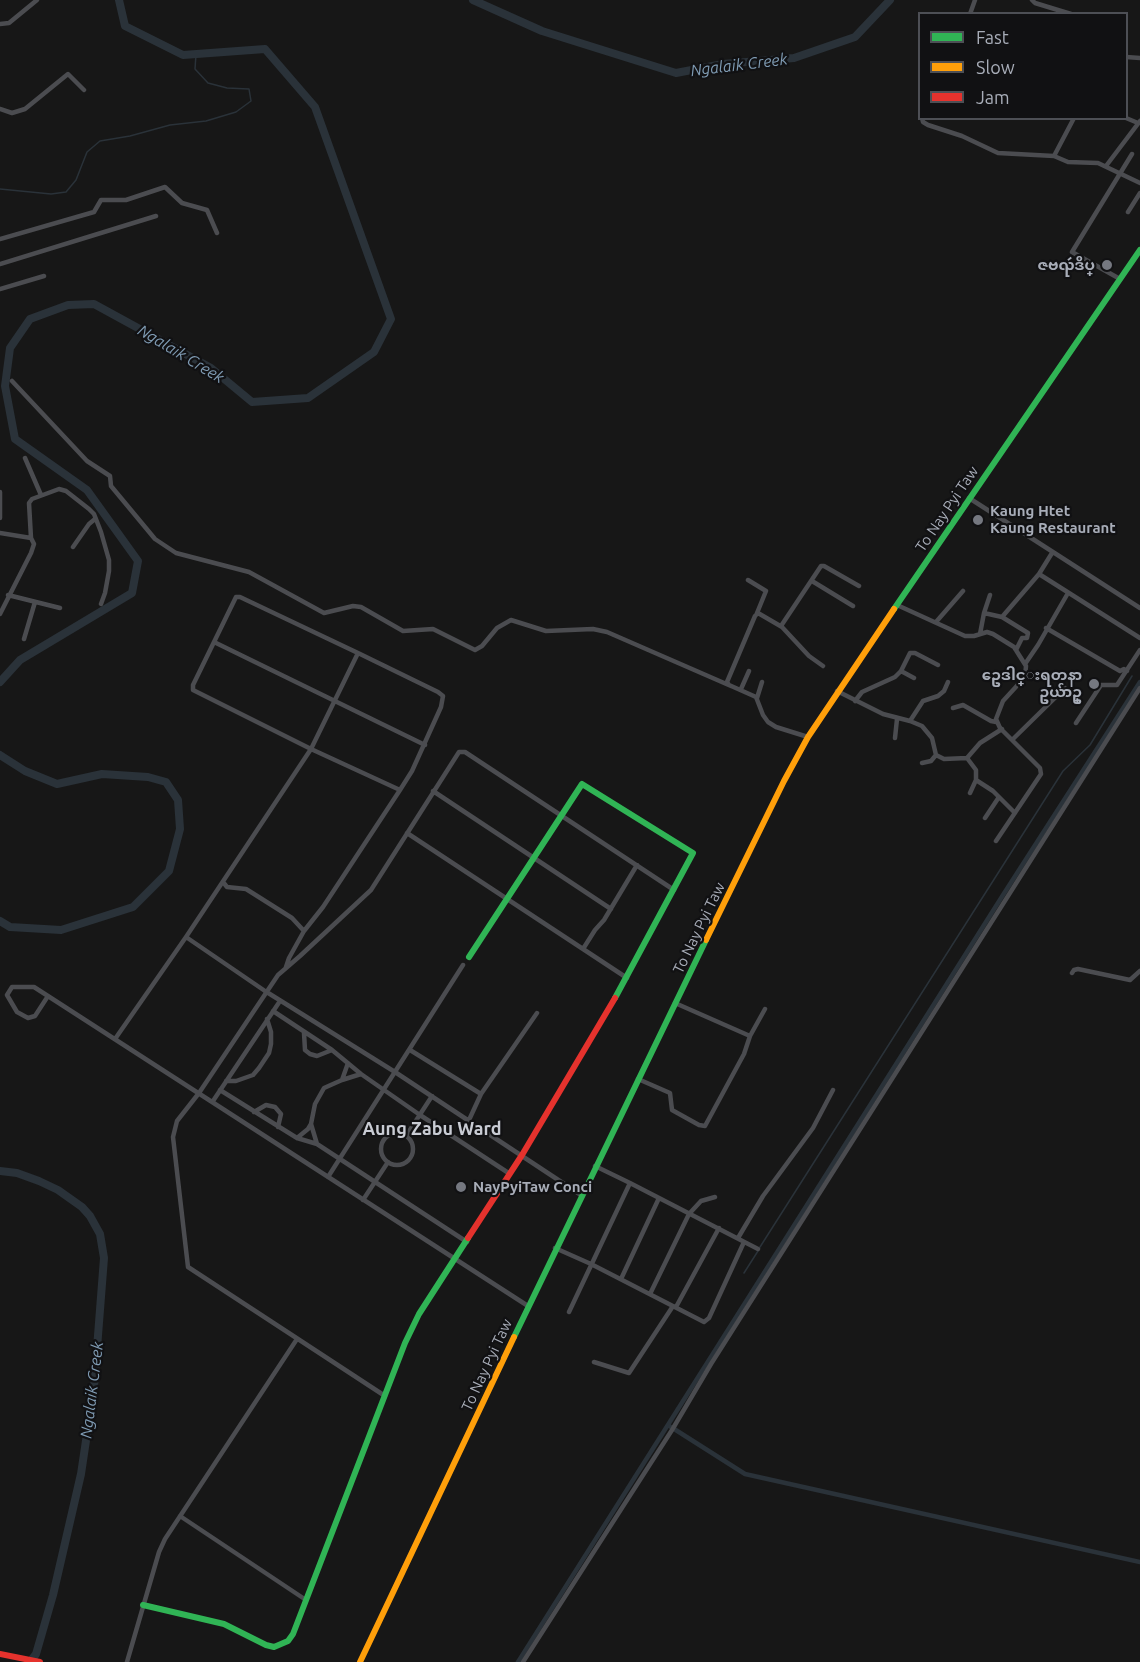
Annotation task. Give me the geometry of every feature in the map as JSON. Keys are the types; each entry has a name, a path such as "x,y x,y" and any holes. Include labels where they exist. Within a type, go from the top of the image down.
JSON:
{"main road":[{"name":"To Nay Pyi Taw","path":"360,1662 555,1248 782,785 808,737 837,691 1140,250"},
{"path":"143,1605 224,1624 258,1642 274,1647 288,1641 293,1634 405,1343 419,1314 522,1155 627,978 693,853 584,784 581,785 469,957"},
{"path":"0,1654 38,1662"}],"street":[{"path":"0,24 9,23 37,0"},
{"path":"1032,0 1064,12"},
{"path":"0,109 12,113 25,109 68,74 84,90"},
{"path":"922,120 998,153 1054,156 1068,162 1086,162 1106,166 1140,183"},
{"path":"1054,156 1073,120"},
{"path":"1106,166 1139,122"},
{"path":"1120,279 1072,252 1132,154"},
{"path":"0,239 94,212 101,200 126,200 165,187 182,203 207,210 217,233"},
{"path":"1128,212 1140,193"},
{"path":"0,264 156,216"},
{"path":"0,289 44,276"},
{"path":"12,381 87,461 111,476 111,486 155,539 176,553 249,572 324,613 353,606 361,607 403,631 433,629 475,650 482,646 497,628 511,620 546,631 593,629 607,632 757,698"},
{"path":"25,458 41,495"},
{"path":"0,614 34,544 31,538 28,506 32,500 41,495 61,489 81,501 94,514 109,560 110,571 101,604"},
{"path":"0,492 0,518"},
{"path":"969,498 1140,608"},
{"path":"72,547 95,519"},
{"path":"0,533 31,538"},
{"path":"1002,617 1039,574 1052,553"},
{"path":"781,626 823,565 859,586"},
{"path":"1039,574 1140,639"},
{"path":"731,686 727,682 765,591 748,579"},
{"path":"812,581 853,606"},
{"path":"936,622 963,591"},
{"path":"1025,664 1068,593"},
{"path":"8,595 60,608"},
{"path":"980,634 990,595"},
{"path":"286,968 304,931 323,907 400,790 425,745 442,703 441,694 238,596 234,600 192,689 311,749 400,790"},
{"path":"24,639 35,602"},
{"path":"897,605 965,636 987,632 993,634 1016,650 1025,664 1026,677 1000,706 996,722"},
{"path":"757,613 781,626 809,656 822,666"},
{"path":"984,613 1002,617 1029,634 1027,638 1022,638 1016,650"},
{"path":"1046,628 1120,671 1123,669 1127,671"},
{"path":"214,642 425,745"},
{"path":"1076,723 1101,685 1117,685 1140,650"},
{"path":"855,701 862,692 892,680 912,652 938,665"},
{"path":"115,1039 311,749 358,653"},
{"path":"901,670 914,678"},
{"path":"741,690 749,671"},
{"path":"762,682 757,698 768,722 776,727 808,737"},
{"path":"910,721 923,701 938,696 944,691 948,682"},
{"path":"1012,740 1065,688"},
{"path":"523,1662 673,1429 711,1364 1140,688"},
{"path":"837,691 897,719 910,721 927,729 935,745 936,755 931,761 922,763"},
{"path":"952,708 963,705 996,722 1040,768 1041,773 996,841"},
{"path":"895,738 897,719"},
{"path":"936,755 944,759 967,758 980,743 1002,729"},
{"path":"385,1396 188,1267 173,1137 177,1121 199,1093 265,991 286,968 371,890 457,754 463,752 674,890"},
{"path":"967,758 976,770 976,780 970,793"},
{"path":"976,780 999,797 1015,813"},
{"path":"433,791 611,909"},
{"path":"985,818 999,797"},
{"path":"407,833 627,978"},
{"path":"583,948 611,909 637,865"},
{"path":"223,882 227,887 246,889 292,918 304,931"},
{"path":"186,937 280,1001 395,1072 581,1195"},
{"path":"328,1177 463,965"},
{"path":"1072,973 1078,969 1130,980 1140,971"},
{"path":"48,996 35,1016 28,1018 17,1012 7,995 12,987 31,986 48,996 528,1306"},
{"path":"213,1101 280,1001"},
{"path":"675,1003 750,1036"},
{"path":"638,1079 670,1093 672,1110 705,1126 744,1054 750,1036 765,1009"},
{"path":"273,1011 332,1050 384,1091 510,1174"},
{"path":"469,1120 481,1094 537,1013"},
{"path":"226,1081 236,1081 253,1075 269,1053 272,1032 267,1019"},
{"path":"304,1033 305,1050 310,1054 317,1056 332,1050"},
{"path":"410,1050 481,1094"},
{"path":"342,1080 348,1063"},
{"path":"297,1138 309,1129 315,1104 324,1088 361,1074"},
{"path":"220,1090 297,1138 317,1144 467,1242"},
{"path":"738,1238 763,1196 813,1128 833,1090"},
{"path":"406,1136 432,1096"},
{"path":"254,1112 266,1104 275,1107 281,1114 278,1127"},
{"path":"311,1124 317,1144"},
{"path":"395,1134 406,1136 412,1146 411,1156 399,1165 388,1162 381,1149 386,1138 395,1134"},
{"path":"363,1200 388,1162"},
{"path":"595,1166 758,1249"},
{"path":"569,1312 630,1183"},
{"path":"650,1294 689,1214 701,1201 715,1197"},
{"path":"621,1279 659,1198"},
{"path":"594,1362 626,1374 629,1373 675,1306 719,1228"},
{"path":"555,1248 675,1306 702,1322 706,1321 744,1242"},
{"path":"127,1662 159,1551 297,1339"},
{"path":"180,1516 306,1600"}],"waterway":[{"name":"Ngalaik Creek","path":"0,682 20,660 132,593 138,561 87,490 15,439 5,386 10,348 30,319 68,305 94,304 211,368 252,402 308,398 374,352 391,319 315,107 265,49 183,55 125,26 119,0"},
{"name":"Ngalaik Creek","path":"473,0 542,31 676,73 723,64 794,58 855,37 890,0"},
{"path":"0,189 51,194 66,192 76,180 87,152 100,141 130,136 170,125 206,121 236,112 251,101 249,89 227,88 208,83 195,69 196,54"},
{"path":"760,1247 1063,771 1090,745 1132,676"},
{"path":"518,1662 1140,682"},
{"name":"Ngalaik Creek","path":"0,755 25,771 57,784 102,774 148,777 166,782 178,800 180,829 169,871 133,907 61,930 10,927 0,921"},
{"name":"Ngalaik Creek","path":"0,1171 17,1173 39,1181 58,1190 82,1207 100,1234 104,1258 94,1387 81,1474 53,1595 36,1654 30,1662"},
{"path":"744,1273 758,1251"},
{"path":"671,1427 745,1474 1140,1562"}],"traffic: fast":[{"path":"894,609 1140,250"},
{"path":"469,957 582,784 693,853 615,998"},
{"path":"514,1337 706,940"},
{"path":"143,1605 224,1624 274,1647 288,1641 293,1634 405,1343 419,1314 468,1238"}],"traffic: slow":[{"path":"706,940 808,737 894,609"},
{"path":"360,1662 514,1337"}],"traffic: jam":[{"path":"468,1238 522,1155 615,998"},
{"path":"0,1654 40,1662"}],"place":[{"name":"ဇဗၺဴဒိပ္","path":"1107,265"},
{"name":"Kaung Htet Kaung Restaurant","path":"978,520"},
{"name":"ဥေဒါင္းရတနာ ဥယ်ာဥ္","path":"1094,684"},
{"name":"NayPyiTaw Conci","path":"461,1187"}],"district":[{"name":"Aung Zabu Ward","path":"432,1129"}]}
